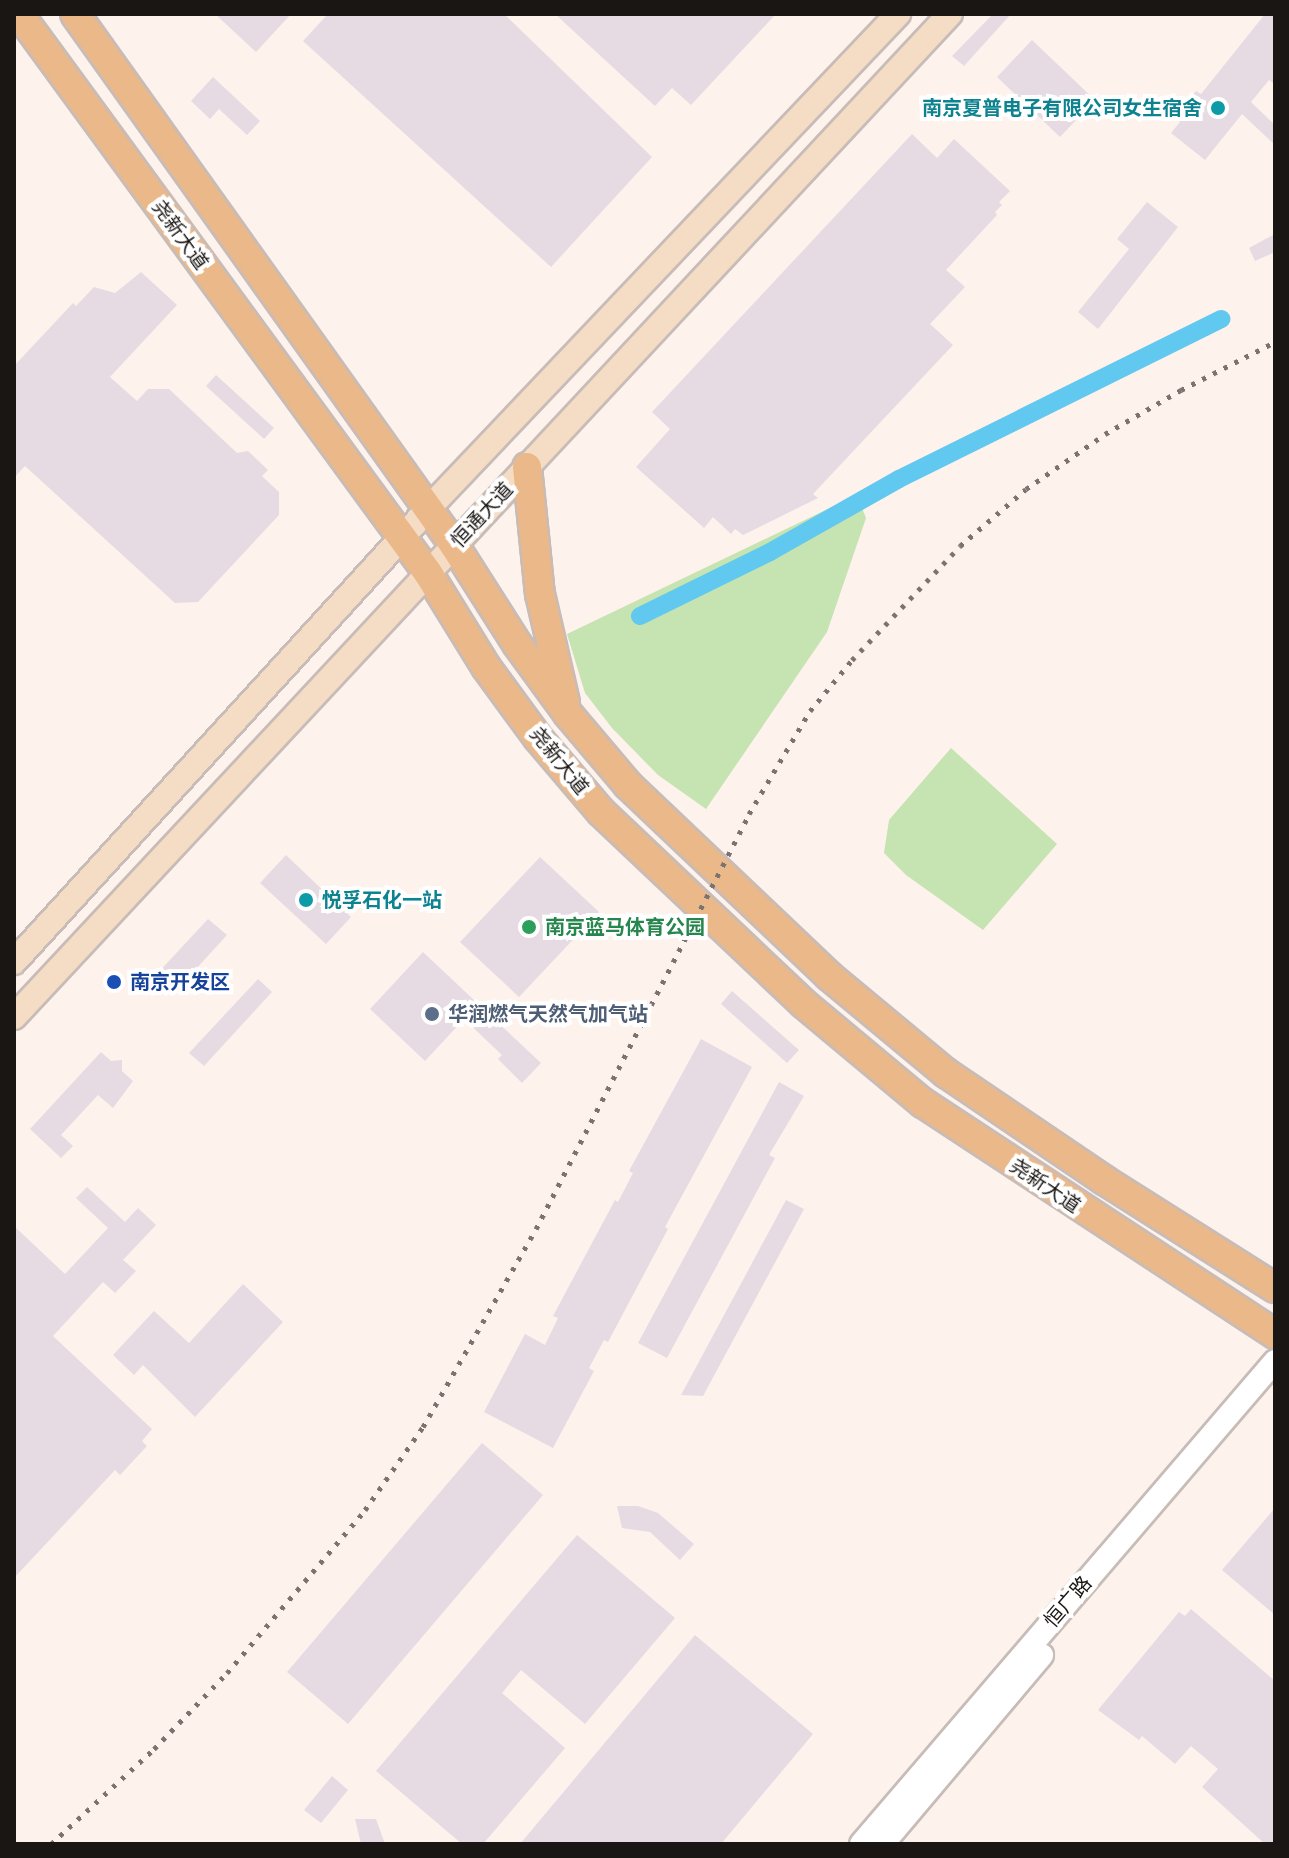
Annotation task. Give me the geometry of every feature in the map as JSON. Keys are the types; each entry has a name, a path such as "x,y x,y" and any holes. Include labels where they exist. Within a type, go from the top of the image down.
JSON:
{"main road":[{"name":"尧新大道","path":"19,14 428,573 486,667 538,738 601,812 804,1004 867,1059 974,1139 1275,1334"},
{"name":"尧新大道","path":"75,14 454,545 517,644 568,714 628,785 892,1030 996,1108 1275,1288"},
{"path":"14,962 428,509 898,14"},
{"name":"恒通大道","path":"14,1017 950,14"},
{"path":"527,467 540,594 568,714"}],"street":[{"name":"恒广路","path":"861,1844 1275,1361"},
{"name":"恒广路","path":"883,1844 1275,1380"}],"green space":[{"path":"857,495 866,518 827,632 706,809 658,775 612,728 585,693 567,634"},
{"path":"951,748 1057,844 983,930 906,875 884,853 889,820"}],"building":[{"path":"215,14 291,14 256,52"},
{"path":"328,14 504,14 652,157 551,267 303,41"},
{"path":"555,14 776,14 691,105 672,88 655,106"},
{"path":"993,14 1011,14 964,66 952,56"},
{"path":"1265,14 1275,14 1275,84 1269,80 1251,102 1275,125 1275,145 1242,114 1205,160 1171,133 1180,122 1175,118 1196,91 1201,94"},
{"path":"1032,40 1095,100 1060,137 997,77"},
{"path":"213,77 260,121 247,135 219,109 210,119 191,101"},
{"path":"912,134 937,158 954,139 1010,191 999,202 1002,205 995,212 997,215 946,270 965,287 930,324 953,345 813,494 818,498 743,535 735,529 731,534 713,517 704,528 636,467 670,429 652,412"},
{"path":"1147,202 1178,227 1098,329 1078,312 1129,249 1117,239"},
{"path":"1275,234 1275,252 1255,261 1249,248"},
{"path":"141,272 177,305 110,377 137,401 148,389 169,389 237,453 248,451 268,470 262,476 279,492 279,515 198,602 175,603 25,466 14,478 14,366 73,303 76,306 94,287 115,293"},
{"path":"216,375 274,428 264,439 206,386"},
{"name":"悦孚石化一站","path":"286,855 351,917 326,944 260,883"},
{"name":"南京蓝马体育公园","path":"540,857 599,912 519,997 460,942"},
{"path":"208,919 227,935 174,993 155,976"},
{"name":"华润燃气天然气加气站","path":"423,952 541,1063 522,1083 498,1059 502,1055 464,1019 425,1061 370,1009"},
{"path":"258,979 272,992 204,1066 189,1053"},
{"path":"732,991 799,1050 787,1063 721,1004"},
{"path":"701,1039 752,1067 665,1227 668,1229 608,1342 604,1340 589,1368 594,1371 553,1448 484,1412 525,1334 545,1345 558,1318 553,1316 615,1200 618,1202 633,1173 629,1171"},
{"path":"101,1052 111,1061 122,1060 122,1071 133,1081 113,1108 98,1095 61,1135 73,1146 61,1158 30,1129"},
{"path":"779,1082 804,1096 769,1155 775,1158 667,1358 638,1343"},
{"path":"87,1187 125,1222 138,1208 156,1225 123,1260 136,1271 115,1293 103,1282 53,1336 152,1429 142,1441 147,1446 120,1475 115,1470 14,1578 14,1226 65,1274 108,1228 76,1198"},
{"path":"786,1200 804,1209 703,1396 681,1395"},
{"path":"243,1284 283,1322 195,1417 143,1365 134,1375 113,1355 154,1311 189,1343"},
{"path":"482,1443 543,1495 348,1724 287,1672"},
{"path":"617,1506 638,1506 658,1513 694,1544 680,1560 650,1532 622,1528"},
{"path":"1275,1508 1275,1615 1222,1570"},
{"path":"577,1535 675,1618 585,1724 521,1670 502,1693 565,1748 483,1844 462,1844 376,1771"},
{"path":"1191,1609 1275,1681 1275,1844 1265,1844 1202,1787 1218,1769 1191,1746 1175,1764 1142,1736 1139,1740 1098,1710 1179,1612 1185,1616"},
{"path":"695,1635 813,1734 721,1844 520,1844"},
{"path":"332,1776 348,1790 321,1823 304,1810"},
{"path":"355,1819 376,1819 385,1844 361,1844"}],"waterway":[{"path":"640,616 770,552 899,479 1221,319"}],"railway":[{"path":"51,1844 154,1749 227,1673 365,1510 423,1427 536,1229 749,814 810,711 852,660 960,546 1026,489 1105,434 1181,390 1275,342"}],"place":[{"name":"南京夏普电子有限公司女生宿舍","path":"1218,108"},
{"name":"悦孚石化一站","path":"306,900"},
{"name":"南京蓝马体育公园","path":"529,927"},
{"name":"南京开发区","path":"114,982"},
{"name":"华润燃气天然气加气站","path":"432,1014"}]}
